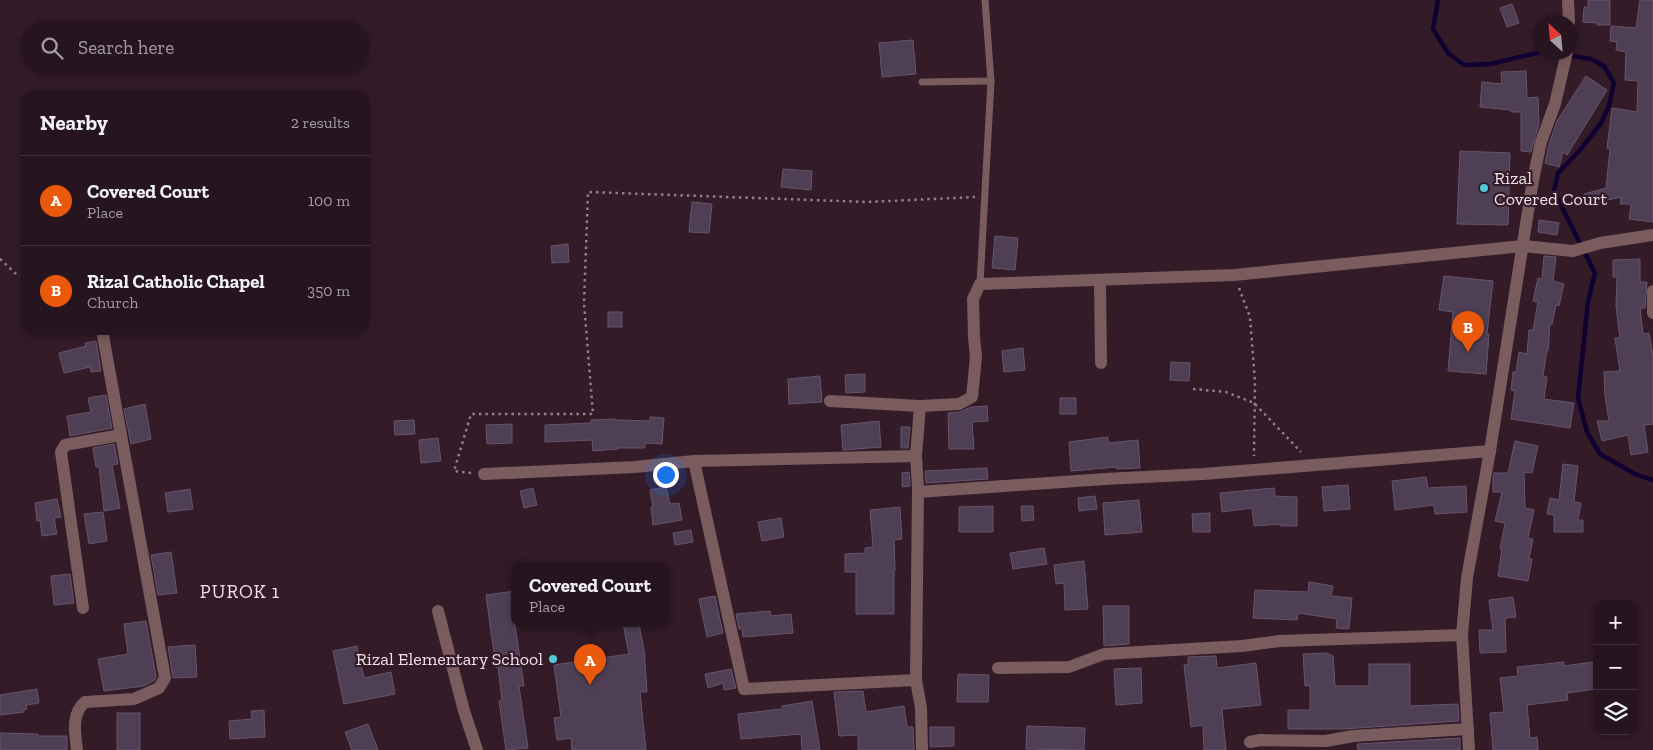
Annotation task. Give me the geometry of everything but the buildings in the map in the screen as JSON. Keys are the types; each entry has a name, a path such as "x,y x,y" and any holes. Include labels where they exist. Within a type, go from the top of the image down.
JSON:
{"street":[{"path":"1568,0 1569,15"},
{"path":"1469,750 1462,635 1467,578 1490,451 1532,180 1541,142 1555,104 1567,60"},
{"path":"830,401 920,406 959,404 972,397 976,357 973,299 980,284 1234,275 1523,246 1573,251 1600,243 1653,235"},
{"path":"1100,280 1101,363"},
{"path":"1653,291 1653,313"},
{"path":"76,750 75,723 79,707 85,702 134,698 159,688 165,678 120,435 116,398 103,335"},
{"path":"920,406 916,456 918,492 916,680 920,708 922,750"},
{"path":"83,608 61,452 65,444 120,435"},
{"path":"918,492 1254,470 1490,451"},
{"path":"484,474 635,467 694,461 916,456"},
{"path":"694,461 744,689 916,680"},
{"path":"438,611 464,711 477,750"},
{"path":"998,668 1069,667 1104,654 1242,646 1280,641 1462,635"},
{"path":"1250,742 1260,740 1326,746 1353,736 1468,729"}],"lane":[{"path":"980,284 991,81 985,0"},
{"path":"922,82 991,81"}],"path":[{"path":"484,474 454,470 471,414 593,414 584,303 588,192 868,202 984,197"},
{"path":"0,259 20,276"},
{"path":"1234,275 1250,317 1254,403 1254,470"},
{"path":"1193,390 1226,392 1254,403 1313,465"}],"waterway":[{"path":"1438,0 1433,29 1448,53 1464,65 1490,64 1533,54"},
{"path":"1578,57 1591,59 1604,66 1614,83 1609,106 1601,123 1580,150 1558,173 1554,191 1595,273 1588,302 1578,398 1587,432 1600,454 1635,474 1653,480"}],"place":[{"name":"Rizal Covered Court","path":"1484,188"},
{"name":"Rizal Catholic Chapel","path":"1468,352"},
{"name":"Rizal Elementary School","path":"553,659"},
{"name":"Covered Court","path":"590,685"}],"district":[{"name":"PUROK 1","path":"240,591"}]}
